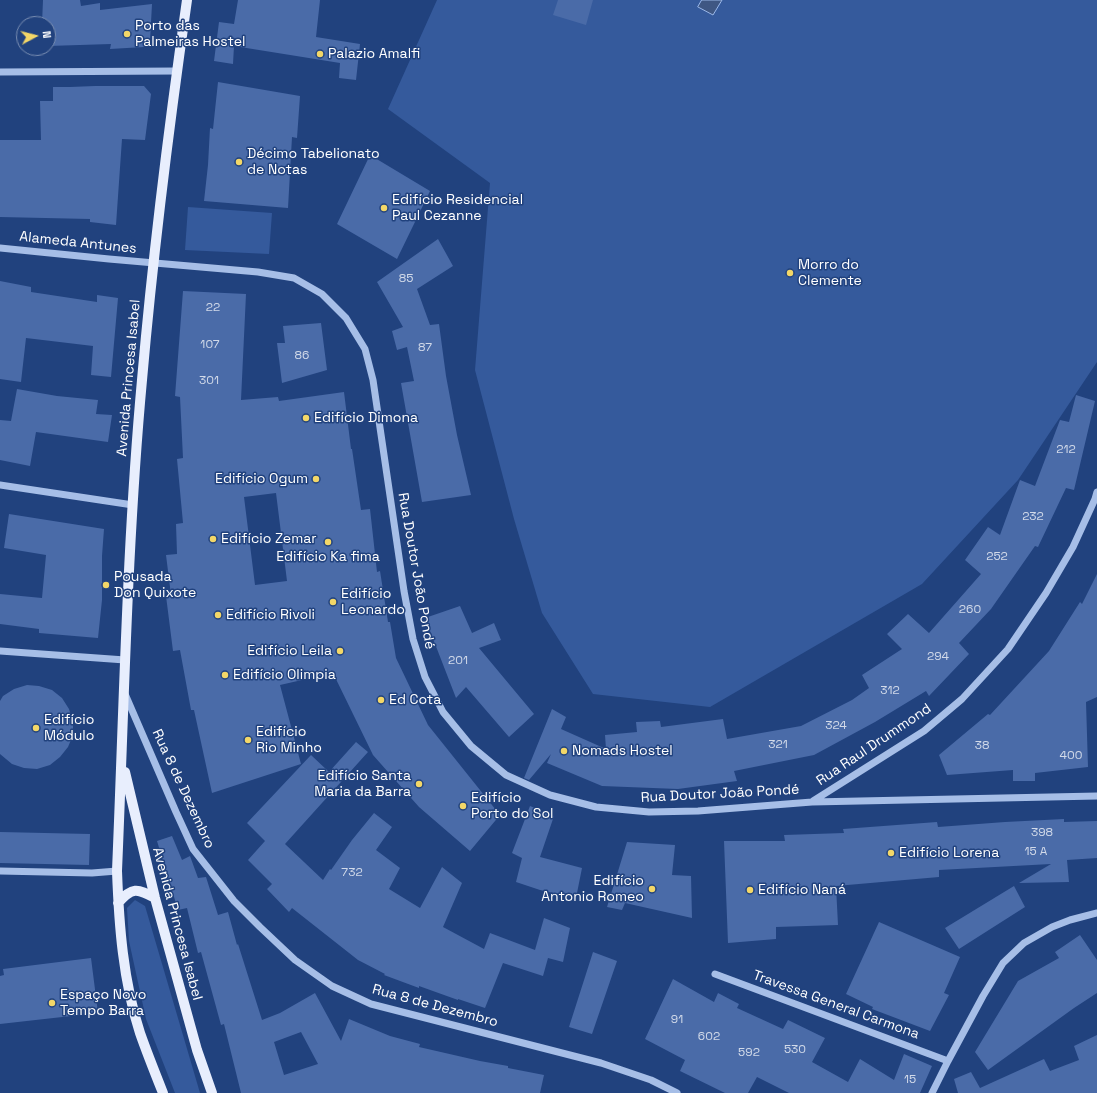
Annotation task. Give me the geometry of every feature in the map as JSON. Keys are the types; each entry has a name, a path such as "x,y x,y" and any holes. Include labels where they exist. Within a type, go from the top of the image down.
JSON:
{"main road":[{"name":"Avenida Princesa Isabel","path":"163,1093 140,1032 128,987 118,903 117,871 125,660 133,505 142,380 153,263 177,71 188,0"},
{"name":"Avenida Princesa Isabel","path":"122,760 155,898 197,1050 212,1093"},
{"path":"118,903 126,894 134,891 143,891 155,898"}],"street":[{"path":"0,72 177,71"},
{"name":"Alameda Antunes","path":"0,248 153,263"},
{"name":"Rua Doutor João Pondé","path":"153,263 258,272 294,278 322,294 346,318 365,350 373,380 412,639 425,677 443,712 471,746 506,774 550,795 596,807 649,812 698,811 812,802 1097,796"},
{"path":"0,485 133,505"},
{"name":"Rua Raul Drummond","path":"812,802 924,731 962,699 1008,649 1046,593 1073,547 1097,492"},
{"path":"0,651 125,660"},
{"name":"Rua 8 de Dezembro","path":"124,693 193,849 234,901 296,960 332,986 371,1004 601,1063 651,1080 677,1093"},
{"path":"0,871 92,873 117,871"},
{"path":"932,1093 983,996 1003,962 1024,943 1052,928 1070,920 1097,913"},
{"name":"Travessa General Carmona","path":"715,974 948,1061"}],"shaded area":[{"name":"Morro do Clemente","path":"437,0 1097,0 1097,362 1018,480 922,584 710,707 593,694 542,613 514,519 475,370 490,183 388,109"},
{"path":"702,0 722,0 713,15 698,7"},
{"path":"188,207 272,213 269,254 185,250"},
{"path":"135,900 145,906 200,1093 175,1093 146,1019 129,941 127,908"}],"building":[{"path":"43,0 80,0 81,6 100,3 100,10 152,4 150,41 144,47 110,49 111,44 56,46 56,16 42,16"},
{"path":"238,0 320,0 316,37 360,44 356,80 339,78 340,63 234,46 233,64 214,61 219,22 234,24"},
{"path":"558,0 593,0 586,25 553,15"},
{"path":"218,82 300,96 297,138 292,137 288,208 204,201 210,128 213,129"},
{"path":"144,86 151,94 145,140 122,139 116,225 90,222 90,219 0,217 0,140 41,140 40,101 53,101 53,87"},
{"name":"Edifício Residencial Paul Cezanne","path":"370,155 430,191 397,259 337,224"},
{"path":"438,239 453,266 417,289 430,325 439,324 446,376 457,435 471,495 422,502 401,383 414,381 407,347 397,350 392,331 403,327 377,282"},
{"path":"0,281 31,287 31,292 97,302 97,295 118,298 111,377 91,375 93,346 26,338 21,382 0,379"},
{"path":"183,291 246,294 241,400 278,397 279,401 344,392 361,510 370,509 377,572 380,571 388,622 390,622 396,658 428,725 500,815 470,851 419,807 373,755 333,673 280,685 301,764 212,793 194,710 191,710 180,650 173,651 166,596 171,595 166,555 177,554 176,524 183,523 177,459 183,458 180,397 175,396","holes":["276,493 287,581 255,585 244,497"]},
{"path":"321,323 327,370 282,383 277,343 285,343 283,326"},
{"path":"17,389 57,396 98,400 96,414 112,415 108,442 36,432 30,466 0,460 0,420 11,421"},
{"path":"1076,395 1095,401 1074,490 1066,488 1038,547 1035,546 991,609 959,643 969,654 929,696 926,691 875,722 814,755 734,771 737,781 678,789 602,786 547,763 551,754 529,780 524,778 552,709 566,717 561,729 606,749 605,735 637,732 636,722 660,721 661,727 723,719 727,739 801,726 852,700 869,688 862,675 902,649 887,634 908,614 929,633 981,574 965,560 988,527 1000,535 1020,480 1035,486 1060,420 1069,422"},
{"path":"9,514 104,529 102,556 102,600 98,638 39,633 39,629 0,624 0,594 42,598 46,555 4,548"},
{"path":"1097,574 1097,697 1086,702 1088,767 1035,773 1035,781 1013,781 1013,770 947,775 939,755 988,714 990,715 1049,651 1080,602 1082,604"},
{"path":"460,606 472,633 494,623 501,640 479,648 534,714 509,737 466,687 456,698 425,618"},
{"name":"Edifício Módulo","path":"27,685 39,686 52,690 62,698 69,709 73,722 73,735 68,747 60,757 50,765 37,769 24,768 12,764 0,754 0,701 3,696 14,689"},
{"path":"356,742 368,752 285,844 323,880 374,813 392,827 376,850 400,868 389,889 420,908 442,867 462,883 443,927 484,949 490,933 535,950 544,918 570,928 563,962 548,958 543,976 503,963 485,1008 419,986 419,988 384,975 385,974 358,960 292,908 289,912 267,889 272,884 248,860 265,841 247,823 311,755 329,772"},
{"path":"530,806 554,816 540,857 582,868 576,898 540,890 516,882 522,858 512,853"},
{"path":"1064,819 1064,822 1097,821 1097,858 1067,860 1069,882 1019,883 1051,864 939,870 939,877 836,886 838,925 776,927 776,939 728,943 724,841 785,841 784,835 844,833 843,829 937,822 938,827"},
{"path":"0,832 90,834 89,865 0,863"},
{"path":"172,836 182,860 190,856 198,878 206,877 218,915 228,912 237,945 238,944 262,1020 280,1013 315,993 341,1041 349,1019 390,1036 420,1044 419,1047 544,1075 540,1093 241,1093 224,1024 221,1025 201,952 198,953 187,908 178,910 157,841","holes":["301,1032 318,1064 284,1075 274,1042"]},
{"name":"Edifício Antonio Romeo","path":"627,842 675,845 672,875 691,876 692,918 625,903 622,910 607,907"},
{"path":"1014,886 1025,907 959,949 945,928"},
{"path":"879,922 960,957 944,993 949,995 930,1031 872,1009 873,1007 846,994"},
{"path":"1080,935 1097,960 1097,993 988,1070 975,1052 1018,981 1059,958 1055,952"},
{"path":"593,952 617,961 592,1034 569,1027"},
{"path":"91,958 98,1013 0,1024 0,976 4,975 3,969"},
{"path":"673,979 714,1002 718,993 739,1004 737,1008 783,1029 788,1020 825,1038 812,1062 848,1082 860,1059 894,1080 904,1054 932,1066 920,1093 789,1093 757,1077 748,1093 725,1093 680,1071 685,1060 645,1039"},
{"path":"1097,1035 1097,1093 958,1093 954,1079 971,1072 980,1088 1044,1059 1050,1071 1079,1060 1074,1046"}],"place":[{"name":"Porto das Palmeiras Hostel","path":"127,34"},
{"name":"Palazio Amalfi","path":"320,54"},
{"name":"Décimo Tabelionato de Notas","path":"239,162"},
{"name":"Edifício Residencial Paul Cezanne","path":"384,208"},
{"name":"Morro do Clemente","path":"790,273"},
{"name":"Edifício Dimona","path":"306,418"},
{"name":"Edifício Ogum","path":"316,479"},
{"name":"Edifício Zemar","path":"213,539"},
{"name":"Edifício Ka fima","path":"328,542"},
{"name":"Pousada Don Quixote","path":"106,585"},
{"name":"Edifício Leonardo","path":"333,602"},
{"name":"Edifício Rivoli","path":"218,615"},
{"name":"Edifício Leila","path":"340,651"},
{"name":"Edifício Olimpia","path":"225,675"},
{"name":"Ed Cota","path":"381,700"},
{"name":"Edifício Módulo","path":"36,728"},
{"name":"Edifício Rio Minho","path":"248,740"},
{"name":"Nomads Hostel","path":"564,751"},
{"name":"Edifício Santa Maria da Barra","path":"419,784"},
{"name":"Edifício Porto do Sol","path":"463,806"},
{"name":"Edifício Lorena","path":"891,853"},
{"name":"Edifício Antonio Romeo","path":"652,889"},
{"name":"Edifício Naná","path":"750,890"},
{"name":"Espaço Novo Tempo Barra","path":"52,1003"}]}
